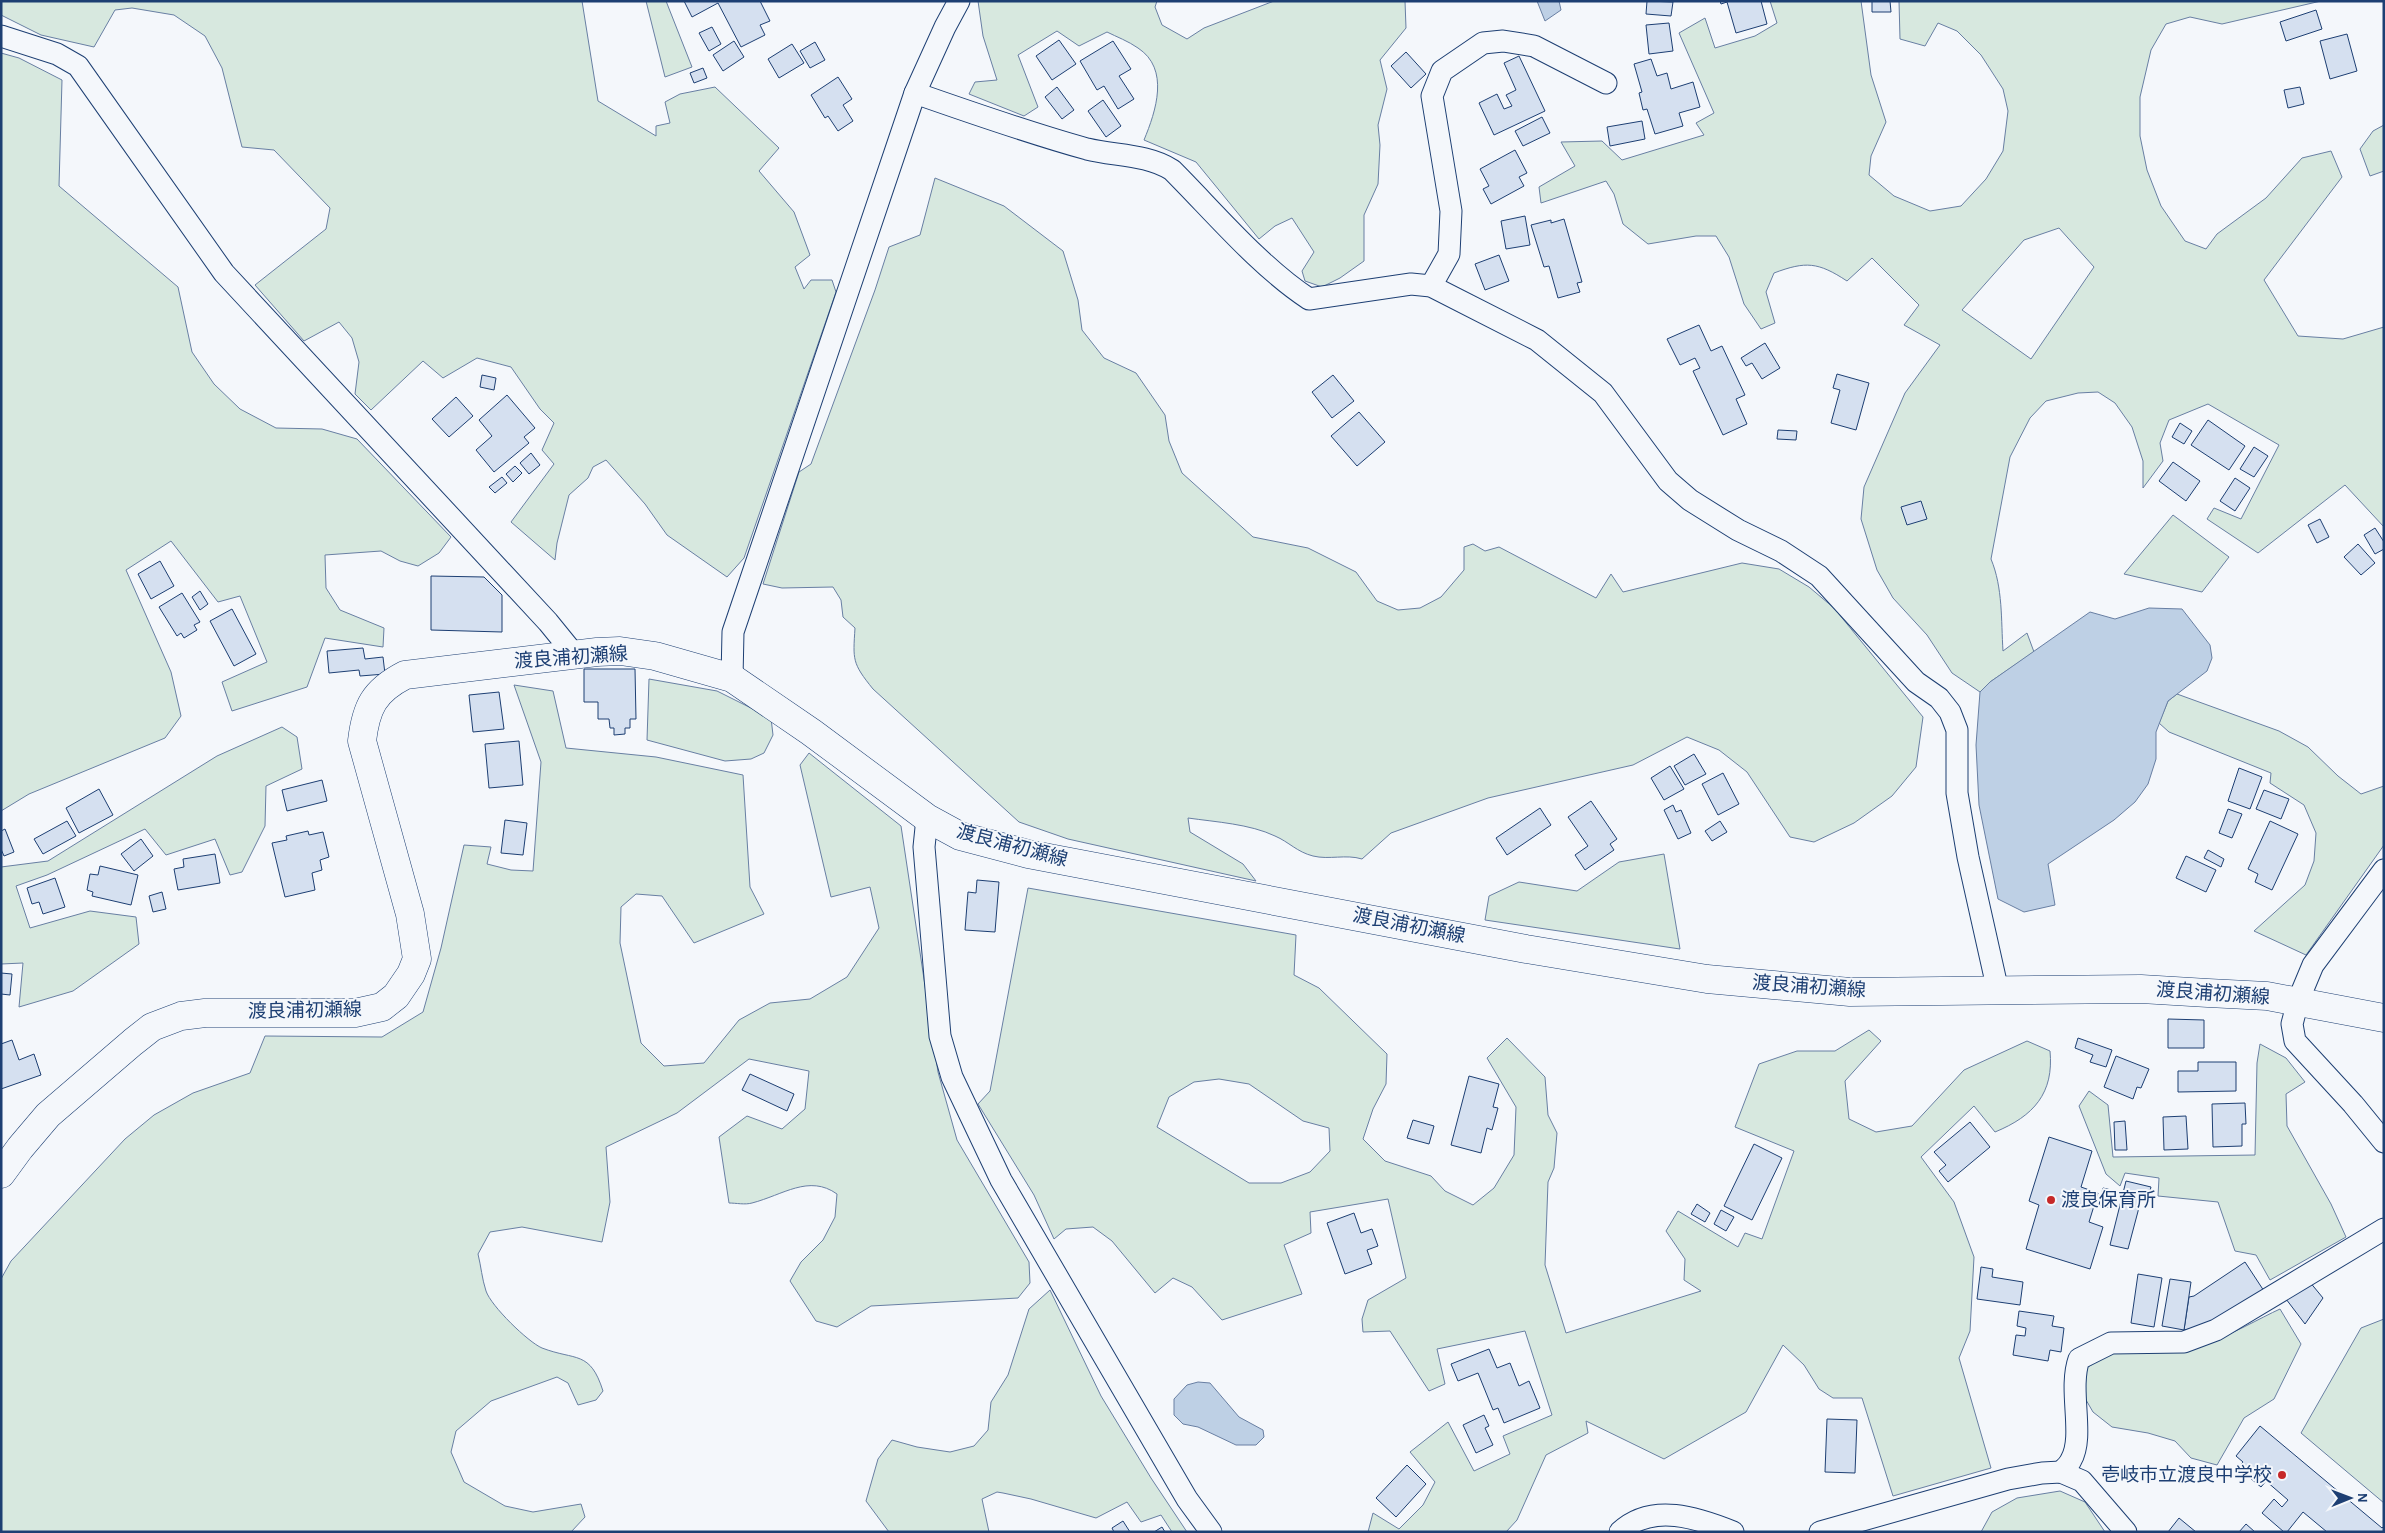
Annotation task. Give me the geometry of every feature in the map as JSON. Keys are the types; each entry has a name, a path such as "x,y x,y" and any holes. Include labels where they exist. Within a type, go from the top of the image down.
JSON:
{"main road":[{"name":"渡良浦初瀬線","path":"1,1174 48,1115 152,1027 181,1016 205,1013 355,1013 382,1007 396,996 411,974 417,960 410,914 362,741 364,722 369,707 388,684 405,675 574,654 620,651 655,656 732,678 811,732 927,818 960,836 1028,854 1526,949 1697,977 1850,992 2141,989 2267,996 2384,1018"}],"street":[{"path":"732,678 733,632 915,94 945,27 959,1"},
{"path":"1,36 58,54 78,66 224,273 548,622 574,654"},
{"path":"1431,286 1449,254 1452,211 1432,96 1442,70 1483,43 1503,41 1534,46 1606,83"},
{"path":"915,94 1038,135 1090,149 1160,162 1172,170 1271,270 1290,286 1309,298 1412,284 1431,286 1537,340 1602,393 1668,481 1690,500 1738,530 1781,551 1819,576 1916,682 1939,698 1950,712 1957,730 1957,793 1968,857 1998,991"},
{"path":"927,818 924,847 940,1036 952,1077 1001,1180 1054,1274 1187,1500 1211,1532"},
{"path":"2384,870 2312,965 2298,1001 2292,1024 2295,1041 2353,1104 2384,1142"},
{"path":"2061,1472 2071,1460 2076,1446 2074,1373 2079,1359 2110,1343 2184,1342 2216,1330 2384,1229"},
{"path":"1820,1532 2008,1479 2061,1472 2082,1481 2126,1532"},
{"path":"1620,1532 1637,1520 1658,1516 1682,1515 1699,1518 1733,1532"}],"shaded area":[{"path":"1,1 582,1 598,101 656,136 656,126 670,123 665,102 680,94 715,87 779,148 759,171 794,212 810,255 795,267 804,289 811,280 832,280 836,292 744,558 727,577 667,535 645,504 606,460 593,467 588,478 569,495 557,543 555,560 511,522 554,464 542,450 554,423 540,409 511,367 477,358 443,378 423,361 371,410 355,394 359,362 352,338 339,322 304,341 255,285 326,229 330,208 274,150 242,147 222,68 205,36 174,15 132,8 115,10 94,47 41,35 1,15"},
{"path":"646,1 666,1 692,67 665,77"},
{"path":"978,1 1157,1 1155,7 1162,25 1187,39 1204,28 1274,1 1405,1 1406,28 1380,60 1387,89 1378,125 1380,145 1378,184 1364,215 1364,261 1340,278 1322,287 1305,281 1302,271 1314,252 1292,218 1275,226 1259,239 1196,162 1144,140 1156,104 1157,79 1154,67 1148,57 1138,48 1107,32 1079,46 1057,31 1018,55 1038,107 1024,116 969,94 975,82 997,80 983,36"},
{"path":"1770,1 1861,1 1871,75 1886,122 1871,156 1869,175 1894,196 1930,211 1961,206 1986,179 2003,151 2008,111 2003,89 1981,55 1957,31 1938,23 1925,46 1900,39 1899,1 2321,1 2222,24 2190,17 2166,24 2151,50 2140,97 2140,136 2147,170 2161,206 2185,241 2206,249 2217,234 2266,198 2302,158 2331,151 2342,177 2264,280 2298,336 2343,339 2384,327 2384,527 2345,485 2258,553 2207,519 2214,508 2241,519 2279,445 2208,404 2169,420 2160,443 2163,461 2143,488 2143,461 2132,427 2115,403 2098,392 2078,393 2046,401 2030,418 2010,457 1991,559 2000,593 2003,651 2027,633 2034,652 1990,682 1980,692 1952,673 1927,635 1893,598 1877,570 1861,519 1864,487 1905,393 1940,345 1904,325 1919,305 1872,258 1847,281 1820,267 1804,265 1774,273 1766,292 1775,323 1761,329 1744,304 1729,257 1716,236 1696,236 1648,244 1623,224 1614,194 1606,181 1541,203 1539,187 1575,166 1561,142 1602,141 1622,160 1704,135 1696,123 1714,113 1679,33 1705,18 1715,48 1755,36 1777,23","holes":["2059,228 2094,267 2031,359 1962,310 2024,240"]},
{"path":"1,53 19,58 62,80 59,186 178,287 192,352 214,384 240,409 276,428 322,429 357,439 451,537 439,553 418,566 400,561 381,551 325,555 326,588 340,610 384,628 383,647 325,638 307,687 232,711 222,682 267,662 240,596 218,602 171,541 126,570 171,672 181,716 165,738 29,794 1,811"},
{"path":"2384,125 2384,171 2370,176 2360,149 2373,131"},
{"path":"935,178 1004,206 1063,251 1078,300 1082,330 1104,358 1136,373 1165,415 1169,441 1182,473 1253,537 1308,548 1356,572 1377,601 1398,610 1420,608 1441,597 1464,570 1464,547 1473,544 1485,551 1499,547 1596,598 1611,574 1623,592 1742,563 1779,569 1809,587 1834,608 1923,717 1916,767 1892,796 1854,823 1814,842 1790,837 1747,772 1719,750 1687,737 1633,765 1488,798 1391,833 1362,859 1313,856 1265,832 1233,824 1188,818 1190,832 1243,864 1256,881 1068,839 1019,822 873,689 855,661 855,628 843,617 841,600 833,587 782,588 763,584 799,472 811,464 889,247 920,235"},
{"path":"2173,515 2229,557 2202,592 2124,574"},
{"path":"649,679 717,691 771,718 773,735 764,753 751,759 725,761 647,740"},
{"path":"514,685 553,691 566,748 656,757 743,775 750,887 764,914 694,943 662,896 636,894 621,907 620,943 641,1043 664,1066 704,1063 739,1020 770,1003 810,999 847,977 879,928 870,887 831,897 800,765 809,753 901,826 938,1072 957,1140 1029,1262 1030,1283 1018,1298 871,1306 837,1327 816,1321 790,1281 801,1262 823,1240 835,1217 837,1194 827,1188 806,1186 752,1203 729,1203 719,1137 747,1116 782,1129 805,1109 809,1071 749,1059 677,1113 606,1147 610,1202 602,1242 522,1227 490,1232 478,1254 486,1291 489,1298 502,1314 519,1331 542,1348 580,1359 587,1363 593,1369 603,1391 596,1400 578,1405 568,1383 557,1377 491,1401 456,1431 451,1452 464,1482 505,1506 533,1512 581,1504 585,1517 571,1532 1,1532 1,1279 11,1261 125,1139 154,1115 193,1093 250,1073 265,1036 382,1037 423,1012 441,948 464,845 491,847 487,864 511,870 533,871 541,762"},
{"path":"2177,694 2279,731 2308,747 2338,776 2361,794 2384,786 2384,845 2306,955 2254,931 2305,885 2314,861 2316,833 2304,805 2270,783 2271,773 2169,732 2159,723 2168,701"},
{"path":"282,727 297,737 302,769 266,786 265,826 242,872 230,875 215,839 166,855 145,829 47,875 16,886 30,928 90,911 136,917 139,944 73,991 19,1007 23,963 1,964 1,867 48,861 217,756"},
{"path":"1664,854 1680,949 1485,920 1489,896 1519,882 1577,891 1619,862"},
{"path":"1028,888 1296,935 1294,975 1319,988 1387,1054 1386,1084 1373,1109 1363,1139 1385,1161 1431,1176 1445,1191 1473,1205 1494,1188 1514,1155 1516,1107 1487,1058 1507,1038 1545,1077 1548,1115 1557,1133 1554,1168 1548,1182 1545,1265 1566,1333 1701,1291 1684,1280 1685,1259 1666,1231 1678,1211 1738,1247 1745,1233 1762,1239 1794,1151 1735,1127 1759,1064 1797,1051 1835,1051 1869,1030 1881,1041 1845,1081 1849,1119 1876,1132 1912,1126 1964,1070 2027,1041 2050,1051 2049,1079 2045,1091 2031,1110 2009,1126 1995,1132 1974,1106 1921,1157 1954,1202 1974,1257 1970,1331 1959,1358 1991,1468 1893,1496 1862,1398 1833,1398 1819,1389 1804,1365 1783,1345 1746,1412 1664,1459 1586,1421 1588,1433 1546,1455 1517,1520 1506,1532 1368,1532 1373,1513 1399,1529 1423,1505 1435,1482 1410,1452 1448,1422 1474,1471 1510,1454 1503,1436 1552,1415 1525,1331 1437,1349 1445,1384 1429,1391 1390,1331 1363,1332 1362,1319 1368,1300 1406,1278 1388,1199 1310,1212 1311,1233 1284,1245 1302,1294 1222,1320 1192,1287 1173,1278 1155,1293 1112,1241 1093,1227 1066,1229 1054,1239 1034,1195 978,1104 990,1091","holes":["1219,1079 1249,1084 1303,1121 1329,1128 1330,1151 1310,1172 1281,1183 1249,1183 1157,1127 1169,1097 1194,1082"]},
{"path":"2260,1044 2286,1058 2305,1082 2286,1094 2287,1126 2331,1204 2346,1237 2270,1280 2256,1255 2235,1251 2218,1202 2158,1196 2159,1178 2125,1173 2120,1186 2106,1174 2079,1106 2089,1091 2108,1105 2113,1157 2255,1155 2257,1063"},
{"path":"1050,1290 1101,1396 1151,1478 1187,1532 1172,1532 1161,1515 1141,1522 1127,1502 1096,1518 1031,1499 997,1492 982,1499 989,1532 889,1532 866,1501 878,1459 892,1440 917,1447 950,1452 974,1446 988,1430 991,1402 1008,1375 1029,1309"},
{"path":"2280,1309 2301,1344 2274,1399 2244,1418 2217,1465 2191,1458 2175,1441 2148,1433 2112,1427 2093,1412 2082,1393 2083,1371 2113,1354 2128,1349 2209,1341 2234,1332"},
{"path":"2384,1319 2384,1503 2301,1433 2361,1328"},
{"path":"2060,1491 2085,1502 2105,1532 1981,1532 1992,1512 2017,1498"}],"water":[{"path":"1537,1 1559,1 1561,10 1545,21"},
{"path":"2149,608 2182,609 2210,645 2212,658 2207,671 2168,701 2156,732 2156,759 2148,784 2135,802 2114,820 2048,864 2055,905 2024,912 1998,899 1979,805 1976,745 1980,692 1990,682 2090,612 2115,619"},
{"path":"1198,1382 1210,1383 1239,1417 1263,1430 1264,1437 1256,1445 1236,1445 1198,1427 1183,1424 1174,1415 1174,1399 1187,1385"}],"building":[{"path":"684,1 760,1 770,21 760,25 765,35 741,47 718,3 692,17"},
{"path":"1647,1 1673,2 1671,16 1646,14"},
{"path":"1720,1 1761,1 1767,24 1736,33 1727,2 1721,4"},
{"path":"1872,1 1890,1 1891,12 1872,12"},
{"path":"2316,10 2322,29 2286,41 2280,22"},
{"path":"1669,23 1673,51 1649,54 1646,25"},
{"path":"712,27 721,44 709,51 699,33"},
{"path":"2347,34 2357,71 2330,79 2320,41"},
{"path":"1059,40 1076,64 1052,80 1036,56"},
{"path":"734,41 744,57 723,71 713,55"},
{"path":"1113,41 1131,69 1119,76 1134,99 1118,109 1104,86 1097,90 1080,61"},
{"path":"815,42 825,60 810,68 800,51"},
{"path":"792,44 804,63 779,78 768,59"},
{"path":"1406,52 1426,74 1411,88 1391,66"},
{"path":"1519,56 1545,111 1494,135 1479,103 1497,94 1504,109 1512,106 1506,95 1516,90 1504,63"},
{"path":"1651,59 1657,76 1667,73 1671,89 1693,82 1700,107 1679,113 1683,126 1655,134 1647,109 1643,110 1639,93 1642,92 1634,64"},
{"path":"703,68 707,78 694,83 690,73"},
{"path":"838,77 852,99 843,105 853,121 838,131 828,116 825,118 811,95"},
{"path":"1057,87 1074,110 1062,119 1045,97"},
{"path":"2300,87 2304,104 2288,108 2284,90"},
{"path":"1103,100 1121,126 1106,137 1088,111"},
{"path":"1542,117 1550,133 1523,146 1515,131"},
{"path":"1642,121 1645,139 1610,146 1607,127"},
{"path":"1515,150 1527,173 1519,177 1524,186 1491,204 1483,189 1489,186 1480,169"},
{"path":"1525,216 1530,245 1506,249 1501,221"},
{"path":"1564,219 1582,282 1577,283 1580,292 1558,298 1549,266 1544,267 1531,225 1551,220 1551,223"},
{"path":"1499,255 1509,281 1485,290 1475,264"},
{"path":"1699,325 1711,351 1722,346 1745,395 1736,399 1747,424 1723,435 1693,371 1700,368 1695,358 1680,365 1667,339"},
{"path":"1765,343 1780,368 1762,379 1752,363 1746,366 1741,358"},
{"path":"1837,374 1869,383 1856,430 1831,423 1840,390 1833,388"},
{"path":"482,375 496,378 494,390 480,387"},
{"path":"1333,375 1354,401 1332,418 1312,392"},
{"path":"507,395 535,428 524,437 529,443 494,472 476,450 492,436 479,420"},
{"path":"456,397 473,416 449,437 432,419"},
{"path":"1359,412 1385,442 1357,466 1331,436"},
{"path":"2208,420 2245,446 2229,470 2191,445"},
{"path":"2180,423 2192,431 2184,444 2172,437"},
{"path":"1778,430 1797,431 1796,440 1777,439"},
{"path":"2254,447 2268,456 2254,477 2240,469"},
{"path":"531,453 540,465 529,474 520,463"},
{"path":"2173,462 2200,481 2186,501 2159,481"},
{"path":"515,466 522,473 513,482 506,474"},
{"path":"502,477 507,483 495,493 489,487"},
{"path":"2235,478 2250,488 2235,511 2220,501"},
{"path":"1921,501 1927,519 1907,525 1901,507"},
{"path":"2320,519 2329,537 2317,543 2308,525"},
{"path":"2375,528 2384,542 2384,549 2375,554 2364,535"},
{"path":"2358,544 2375,563 2361,575 2344,557"},
{"path":"160,561 174,586 151,599 138,574"},
{"path":"431,576 484,577 502,595 502,632 431,630"},
{"path":"200,591 208,604 200,610 192,597"},
{"path":"182,593 200,622 194,625 197,630 184,638 181,633 177,636 159,607"},
{"path":"232,609 256,654 234,666 210,621"},
{"path":"363,648 365,659 383,657 385,674 360,676 359,670 329,673 327,651"},
{"path":"584,669 635,669 636,719 630,719 630,728 625,728 625,734 614,735 614,728 610,728 609,719 598,719 598,702 584,702"},
{"path":"499,692 504,729 473,732 469,695"},
{"path":"519,741 523,785 489,788 485,744"},
{"path":"1694,754 1706,774 1685,785 1674,766"},
{"path":"1670,766 1684,789 1664,800 1651,778"},
{"path":"2239,768 2262,777 2250,809 2228,801"},
{"path":"1723,773 1739,804 1718,815 1702,784"},
{"path":"322,780 327,801 287,811 282,790"},
{"path":"99,789 113,815 79,833 66,808"},
{"path":"2264,790 2289,799 2281,819 2256,809"},
{"path":"1591,801 1617,839 1610,844 1614,850 1585,870 1575,855 1588,846 1568,817"},
{"path":"1673,805 1676,812 1681,810 1691,833 1678,839 1664,810"},
{"path":"1540,808 1551,825 1507,855 1496,838"},
{"path":"2228,809 2242,814 2232,838 2219,833"},
{"path":"505,820 527,823 523,855 501,853"},
{"path":"67,821 76,836 43,854 34,839"},
{"path":"1720,821 1727,832 1712,841 1705,831"},
{"path":"2270,821 2298,834 2272,890 2255,882 2258,874 2248,869"},
{"path":"5,829 14,852 4,856 1,849 1,831"},
{"path":"308,831 309,835 323,832 329,857 320,860 322,870 312,873 315,890 285,897 272,843 287,840 286,836"},
{"path":"141,839 153,856 134,871 121,854"},
{"path":"2208,850 2224,859 2221,867 2204,858"},
{"path":"215,854 220,883 178,890 174,869 184,867 183,859"},
{"path":"2186,856 2216,870 2206,892 2176,878"},
{"path":"100,866 138,875 131,905 92,896 93,892 87,890 90,874 98,875"},
{"path":"55,878 65,907 43,914 39,902 32,904 27,888"},
{"path":"977,880 999,882 995,932 965,930 968,892 976,893"},
{"path":"162,892 166,909 153,912 149,896"},
{"path":"1,973 12,974 10,995 1,994"},
{"path":"2168,1019 2204,1020 2204,1048 2168,1048"},
{"path":"2078,1038 2112,1050 2106,1067 2090,1062 2093,1055 2075,1048"},
{"path":"12,1040 19,1060 34,1054 41,1075 1,1089 1,1044"},
{"path":"2116,1056 2149,1069 2141,1088 2137,1087 2133,1099 2104,1087"},
{"path":"2198,1062 2236,1062 2236,1091 2178,1092 2178,1071 2198,1071"},
{"path":"750,1074 794,1094 787,1111 742,1090"},
{"path":"1469,1076 1499,1084 1493,1107 1498,1108 1492,1130 1487,1128 1481,1153 1451,1145"},
{"path":"2245,1103 2246,1124 2242,1124 2242,1146 2213,1147 2212,1104"},
{"path":"2186,1116 2188,1149 2164,1150 2163,1117"},
{"path":"1413,1120 1434,1126 1429,1144 1407,1138"},
{"path":"2125,1121 2127,1150 2115,1150 2114,1122"},
{"path":"1970,1122 1990,1147 1948,1182 1939,1171 1946,1165 1934,1152"},
{"path":"2049,1137 2092,1151 2081,1187 2098,1193 2089,1222 2103,1227 2090,1269 2026,1249 2039,1205 2029,1201"},
{"path":"1754,1144 1782,1158 1752,1220 1724,1206"},
{"path":"2126,1181 2151,1187 2147,1202 2141,1200 2128,1249 2110,1245"},
{"path":"2103,1188 2115,1191 2111,1208 2099,1205"},
{"path":"1697,1204 1710,1213 1705,1222 1691,1214"},
{"path":"1721,1210 1734,1217 1726,1231 1714,1224"},
{"path":"1354,1213 1361,1233 1372,1229 1378,1246 1367,1250 1372,1264 1345,1274 1327,1223"},
{"path":"2245,1262 2264,1291 2213,1325 2184,1330 2189,1297 2194,1296"},
{"path":"1981,1267 1993,1269 1992,1277 2023,1282 2020,1305 1977,1299"},
{"path":"2138,1274 2162,1278 2154,1327 2131,1323"},
{"path":"2170,1279 2191,1282 2184,1330 2162,1326"},
{"path":"2309,1281 2323,1298 2305,1324 2286,1299"},
{"path":"2019,1311 2054,1316 2052,1326 2064,1328 2061,1352 2050,1350 2048,1361 2013,1355 2016,1335 2025,1336 2026,1328 2017,1326"},
{"path":"1489,1349 1497,1368 1510,1363 1519,1386 1529,1381 1540,1408 1504,1423 1498,1408 1493,1410 1478,1373 1458,1381 1451,1364"},
{"path":"1484,1415 1489,1426 1485,1428 1493,1445 1476,1453 1463,1425"},
{"path":"1827,1419 1857,1420 1855,1473 1825,1472"},
{"name":"壱岐市立渡良中学校","path":"2260,1426 2382,1528 2384,1526 2384,1532 2327,1532 2303,1512 2287,1532 2284,1532 2262,1513 2274,1499 2282,1507 2288,1500 2266,1481 2261,1487 2238,1468 2243,1462 2236,1456"},
{"path":"1407,1465 1426,1484 1396,1517 1376,1498"},
{"path":"2179,1518 2196,1532 2168,1532"},
{"path":"1123,1521 1130,1532 1114,1532 1112,1528"},
{"path":"2246,1524 2255,1532 2239,1532"},
{"path":"1162,1527 1165,1532 1154,1532"}],"place":[{"name":"渡良保育所","path":"2051,1200"},
{"name":"壱岐市立渡良中学校","path":"2282,1475"}]}
